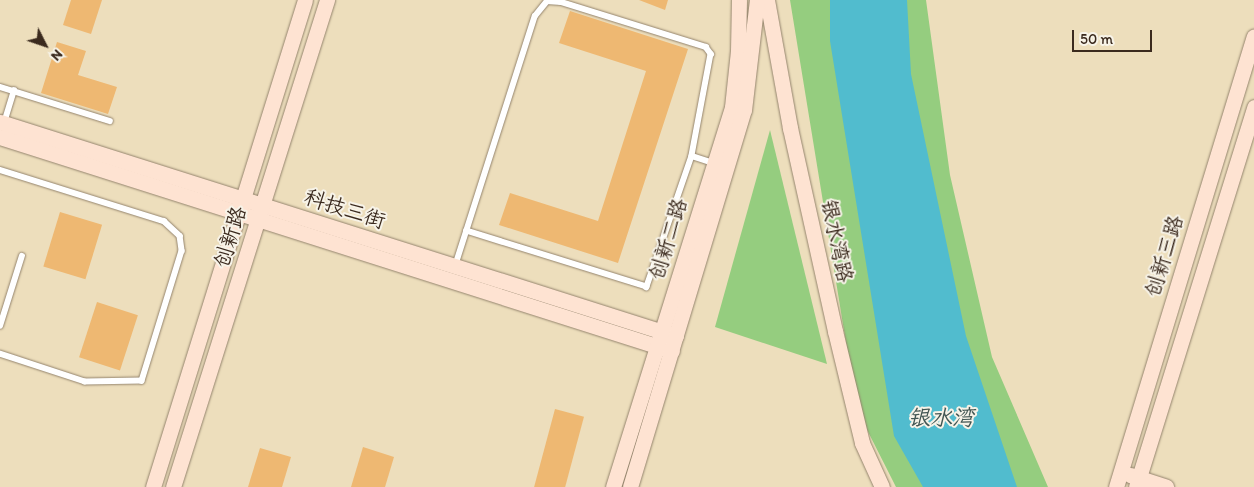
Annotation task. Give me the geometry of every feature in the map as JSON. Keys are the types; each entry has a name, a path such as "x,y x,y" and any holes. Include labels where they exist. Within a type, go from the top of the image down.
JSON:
{"street":[{"name":"创新路","path":"153,487 304,0"},
{"name":"创新路","path":"173,487 327,0"},
{"name":"创新二路","path":"613,487 732,107 738,51 739,0"},
{"name":"创新二路","path":"630,487 744,110 757,0"},
{"name":"银水湾路","path":"767,0 790,128 835,331 862,442 882,487"},
{"name":"创新三路","path":"1118,480 1254,37"},
{"name":"创新三路","path":"1137,483 1254,107"},
{"name":"科技三街","path":"1,127 240,205 672,351"},
{"name":"科技三街","path":"260,212 455,266 676,336"},
{"path":"1118,480 1166,487"}],"lane":[{"path":"455,266 466,231 535,16 547,1 561,2 706,47 711,54 692,156 647,287 466,231"},
{"path":"0,87 110,121"},
{"path":"1,127 14,91"},
{"path":"692,156 714,163"},
{"path":"0,170 164,221 180,236 182,251 142,381 85,382 0,354"},
{"path":"0,326 22,256"}],"green space":[{"name":"银水湾","path":"790,0 926,0 950,175 992,357 1048,487 896,487 857,410"},
{"path":"770,130 827,364 715,327"}],"water":[{"name":"银水湾","path":"830,0 907,0 911,74 966,336 1017,487 923,487 894,436 830,41"}],"building":[{"path":"71,0 102,0 91,34 63,25"},
{"path":"639,0 668,0 665,10"},
{"path":"570,11 688,49 618,263 499,225 510,193 598,221 646,71 559,43"},
{"path":"57,42 86,51 78,75 117,87 108,114 41,93"},
{"path":"60,212 102,225 85,279 43,267"},
{"path":"97,302 138,315 120,370 79,357"},
{"path":"555,409 584,417 565,487 534,487"},
{"path":"363,447 394,457 385,487 351,487"},
{"path":"260,448 291,457 282,487 248,487"}]}
